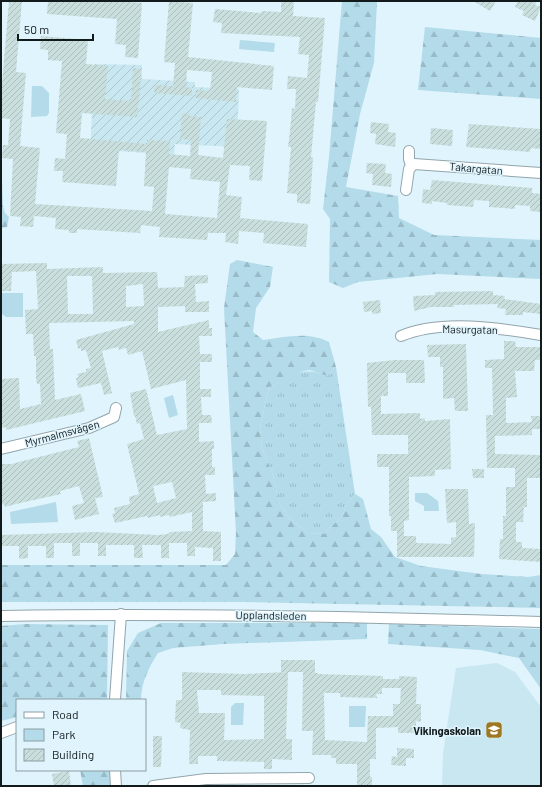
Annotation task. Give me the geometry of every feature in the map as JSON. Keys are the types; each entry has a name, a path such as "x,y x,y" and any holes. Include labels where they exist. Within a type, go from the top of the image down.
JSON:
{"street":[{"path":"406,190 407,173 411,166 409,151"},
{"name":"Takargatan","path":"411,166 414,164 425,163 541,173"},
{"name":"Masurgatan","path":"401,336 416,329 470,327 541,335"},
{"name":"Myrmalmsvägen","path":"1,449 89,428 114,417 116,408"},
{"path":"115,699 121,614"},
{"name":"Upplandsleden","path":"1,616 121,614 271,615 541,622"},
{"path":"1,733 16,727"},
{"path":"114,771 116,786"},
{"path":"153,786 206,779 309,778"}],"shaded area":[{"path":"95,64 142,65 142,79 195,82 195,87 239,89 237,147 175,144 174,155 90,149"},
{"name":"Vikingaskolan","path":"497,663 515,672 541,707 541,786 442,786 443,753 456,668"}],"green space":[{"path":"342,1 377,1 374,63 360,114 346,187 398,196 399,218 434,235 541,240 541,279 437,274 358,282 343,288 329,282 330,219 323,209 329,157"},
{"path":"425,27 541,38 541,99 418,90"},
{"path":"240,40 275,43 274,52 239,49"},
{"path":"32,86 42,86 49,93 49,113 47,116 31,117"},
{"path":"1,153 3,206 5,213 9,217 7,227 1,228"},
{"path":"237,260 273,267 270,287 256,308 253,332 263,340 288,336 305,336 329,342 336,367 327,376 310,370 303,371 269,387 260,428 262,448 273,475 279,502 288,517 308,533 324,534 342,516 350,499 355,494 363,499 371,529 381,537 395,557 421,566 481,574 528,577 541,575 541,608 246,602 1,602 1,565 226,565 235,554 236,533 224,308 230,264"},
{"path":"2,293 23,293 23,317 6,317 2,314"},
{"path":"336,367 355,494 350,499 342,516 324,534 308,533 288,517 279,502 273,475 262,448 260,428 269,387 297,373 311,372 327,376"},
{"path":"173,395 178,415 169,418 164,398"},
{"path":"415,493 427,493 438,501 439,511 424,511 424,506 415,501"},
{"path":"56,502 58,522 11,524 10,512"},
{"path":"161,623 367,623 367,639 223,644 173,648 158,653 144,681 141,699 126,699 127,651 138,633"},
{"path":"25,624 108,625 107,699 16,699 16,717 1,721 1,626"},
{"path":"389,624 541,629 541,689 519,658 480,650 388,644"},
{"path":"235,703 244,703 243,725 231,725 231,707"},
{"path":"349,706 366,706 365,727 349,727"},
{"path":"80,771 111,771 111,786 83,786"}],"building":[{"path":"9,1 22,1 16,72 26,73 20,146 40,148 35,204 152,211 154,187 144,186 146,152 119,150 116,186 62,182 63,171 54,171 55,158 65,159 67,134 56,133 62,61 48,60 48,50 40,49 41,36 88,40 86,64 108,66 105,99 131,101 133,68 141,69 140,91 137,117 82,113 80,138 147,144 147,140 170,141 169,154 190,156 191,140 180,139 182,113 190,114 190,116 201,117 198,155 223,158 227,119 267,121 262,181 249,180 250,166 230,165 226,195 242,197 240,218 308,224 306,247 263,243 264,233 239,231 238,244 225,242 226,233 208,233 207,240 159,237 160,227 141,225 140,233 77,229 77,233 69,233 69,230 55,229 56,218 34,216 33,227 20,226 21,217 10,216 13,159 2,158 3,145 8,145 10,119 1,118 1,96","holes":["169,167 191,169 190,179 220,182 217,218 165,214"]},
{"path":"48,1 115,1 142,3 138,58 125,57 126,45 115,44 117,19 47,14"},
{"path":"169,1 193,3 188,57 274,66 272,90 237,87 236,102 195,98 196,90 210,91 212,72 187,70 186,87 192,88 192,96 154,93 155,85 173,86 175,63 164,62"},
{"path":"281,1 294,1 293,16 325,18 318,102 316,102 311,157 313,157 310,204 297,203 297,194 287,193 291,147 288,147 292,108 295,109 296,89 287,89 288,76 307,78 309,55 298,54 300,37 221,33 222,23 213,22 215,9 261,13 262,11 281,12"},
{"path":"473,1 496,1 490,11"},
{"path":"518,1 537,1 535,5 541,7 535,21 522,15 524,11 515,7"},
{"path":"371,122 389,124 388,132 396,133 395,147 375,144 376,134 370,133"},
{"path":"469,124 541,129 541,149 531,148 530,152 466,147"},
{"path":"431,128 453,130 452,146 430,144"},
{"path":"367,163 386,164 385,173 392,174 391,187 372,185 373,174 366,173"},
{"path":"432,180 532,188 532,193 541,194 541,212 530,211 530,206 515,205 515,209 489,207 489,201 474,200 473,207 447,205 447,203 432,201 432,204 422,203 423,189 430,190"},
{"path":"47,263 47,269 103,267 103,273 157,272 158,288 184,287 185,276 208,275 208,283 195,284 196,302 209,301 209,312 185,312 185,306 158,307 158,332 209,320 209,328 212,328 212,336 199,336 200,354 212,354 212,362 200,362 200,389 211,389 211,397 201,397 202,415 211,415 212,423 199,423 199,442 214,441 214,449 212,449 212,467 215,467 215,475 205,475 206,494 216,493 216,501 203,502 203,531 221,532 221,561 213,561 213,548 195,547 195,556 187,556 187,543 169,543 169,558 161,558 161,545 142,545 143,558 134,558 134,545 106,545 106,556 98,556 98,543 80,543 80,556 72,556 72,543 54,543 54,558 46,558 46,546 28,546 28,558 19,559 19,546 1,546 1,535 96,532 158,535 168,534 170,532 192,531 192,512 170,517 169,515 160,517 160,515 148,518 147,516 115,523 112,514 115,513 114,508 130,504 129,497 139,494 127,444 144,439 140,423 137,424 134,416 130,393 146,389 157,435 187,429 186,380 151,389 142,351 128,355 126,348 119,350 118,347 102,351 112,393 104,395 101,383 78,388 76,378 79,377 77,374 86,372 86,369 91,368 86,350 81,351 81,348 78,349 76,340 134,324 134,321 49,323 50,349 53,349 55,400 81,394 85,411 6,430 6,427 1,428 1,379 19,378 20,409 41,404 40,384 37,384 36,379 36,356 34,356 33,334 26,334 25,310 38,309 36,271 12,272 11,291 2,291 1,264","holes":["67,276 92,276 93,314 68,314","143,284 144,306 126,307 126,286","172,482 176,498 157,503 153,486"]},
{"path":"493,291 493,295 505,296 504,299 541,304 541,314 523,312 523,315 505,315 506,309 497,308 498,304 454,305 454,307 431,307 414,311 413,296 435,295 435,292"},
{"path":"380,300 381,313 372,314 372,311 364,312 363,302"},
{"path":"504,341 515,341 516,347 541,347 541,360 535,360 534,371 515,371 517,397 506,398 506,423 532,422 531,416 541,416 541,429 532,429 532,435 495,436 495,454 541,455 541,478 527,478 527,507 524,507 523,522 516,522 516,542 522,542 522,548 541,549 541,562 499,559 500,539 503,539 503,516 506,516 506,487 515,487 515,468 487,468 486,415 493,415 492,368 485,368 485,360 504,359"},
{"path":"466,344 468,411 455,411 454,398 443,399 443,367 440,367 440,357 428,357 427,345"},
{"path":"395,360 424,360 425,383 406,383 406,373 388,373 388,396 381,396 381,414 420,413 420,419 425,418 425,421 450,419 451,469 435,470 435,476 409,477 409,520 404,521 404,536 416,536 416,543 451,544 451,538 456,537 456,522 447,523 445,489 468,489 469,524 475,523 474,557 397,557 397,531 391,531 391,516 389,516 389,467 377,467 377,454 408,454 408,435 372,435 371,407 368,407 367,363"},
{"path":"89,438 103,497 95,498 99,514 75,520 72,506 84,503 79,486 60,491 61,494 5,507 4,504 1,505 1,464 11,464 79,447 77,441"},
{"path":"472,469 484,469 484,478 473,478"},
{"path":"281,660 315,660 315,673 318,674 383,676 383,679 399,679 399,676 417,677 416,704 421,704 421,722 416,721 416,733 398,733 398,727 376,728 376,759 370,759 370,777 372,777 372,786 357,786 357,764 336,764 336,758 331,758 331,755 312,755 313,731 302,731 303,672 281,672","holes":["382,688 401,688 400,704 393,704 393,716 368,716 367,742 325,740 324,693 340,693 340,697 377,698 376,694 382,694"]},
{"path":"182,672 245,674 288,672 286,739 292,739 292,760 272,759 272,769 264,769 264,762 217,761 217,756 198,756 198,764 189,764 190,730 180,728 181,723 175,722 176,700 182,700","holes":["197,690 221,690 221,695 264,696 264,739 224,740 225,713 199,713"]},
{"path":"153,736 162,736 161,767 153,767"},
{"path":"397,748 414,749 414,758 406,758 406,766 391,765 392,756 397,757"},
{"path":"69,771 71,786 54,786 52,774"}],"place":[{"name":"Vikingaskolan","path":"494,730"}]}
